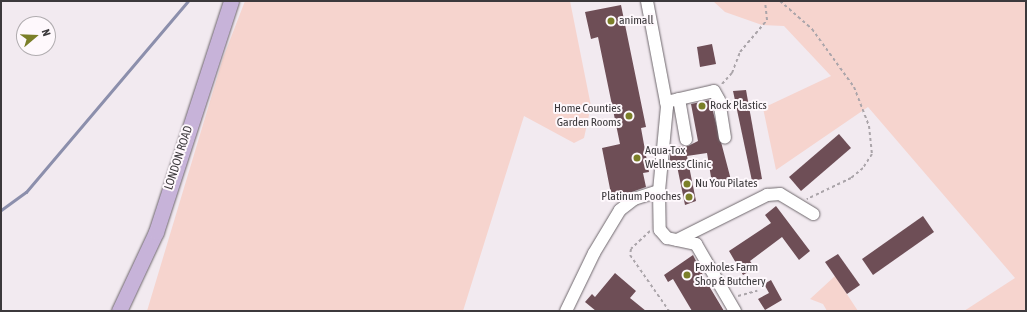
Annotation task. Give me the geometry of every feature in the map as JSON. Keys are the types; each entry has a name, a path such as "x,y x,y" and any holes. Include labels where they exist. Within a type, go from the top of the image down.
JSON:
{"main road":[{"name":"LONDON ROAD","path":"119,311 156,232 231,1"}],"lane":[{"path":"640,1 646,24 656,36"},
{"path":"647,1 656,36 666,102 658,223 667,238 675,241 696,244 734,311"},
{"path":"666,102 714,91 719,100 725,138"},
{"path":"679,99 686,139"},
{"path":"566,311 594,252 620,210 634,199 659,191"},
{"path":"675,241 767,196 780,194 813,214"}],"path":[{"path":"714,91 732,73 740,52 767,20 765,1"},
{"path":"780,1 812,29 854,87 869,126 872,154 851,178 823,188 798,204"},
{"path":"658,223 631,249 630,255 669,311"},
{"path":"725,297 758,291"}],"shaded area":[{"path":"245,1 570,1 591,106 584,138 574,143 524,116 463,311 147,311 223,58"},
{"path":"713,1 1026,1 1026,311 964,311 1015,278 868,107 776,170 763,108 831,76 784,26 762,25 725,12"},
{"path":"835,276 858,311 827,311 823,304 810,299"}],"building":[{"path":"621,5 646,127 641,128 649,172 643,173 646,187 612,199 602,148 620,144 598,37 591,39 585,12"},
{"path":"712,44 716,64 700,67 697,47"},
{"path":"746,90 762,179 752,181 733,91"},
{"path":"710,100 731,180 712,183 707,153 687,156 696,201 685,205 677,166 669,167 671,146 688,146 698,141 691,104"},
{"path":"839,134 851,148 801,191 789,177"},
{"path":"776,206 810,251 799,260 782,237 750,261 755,268 743,275 729,251 771,223 765,215"},
{"path":"923,216 934,232 873,275 862,259"},
{"path":"838,254 860,285 847,294 825,262"},
{"path":"693,255 706,281 724,311 692,311 673,279 668,282 664,275"},
{"path":"615,273 636,291 630,298 646,311 596,311 585,302 592,294 595,297"},
{"path":"771,280 782,300 765,310 758,299 769,293 764,284"}],"waterway":[{"path":"1,210 26,192 188,1"}],"place":[{"name":"animall","path":"611,21"},
{"name":"Rock Plastics","path":"702,106"},
{"name":"Home Counties Garden Rooms","path":"629,116"},
{"name":"Aqua-Tox Wellness Clinic","path":"637,158"},
{"name":"Nu You Pilates","path":"687,184"},
{"name":"Platinum Pooches","path":"689,197"},
{"name":"Foxholes Farm Shop & Butchery","path":"687,275"}]}
